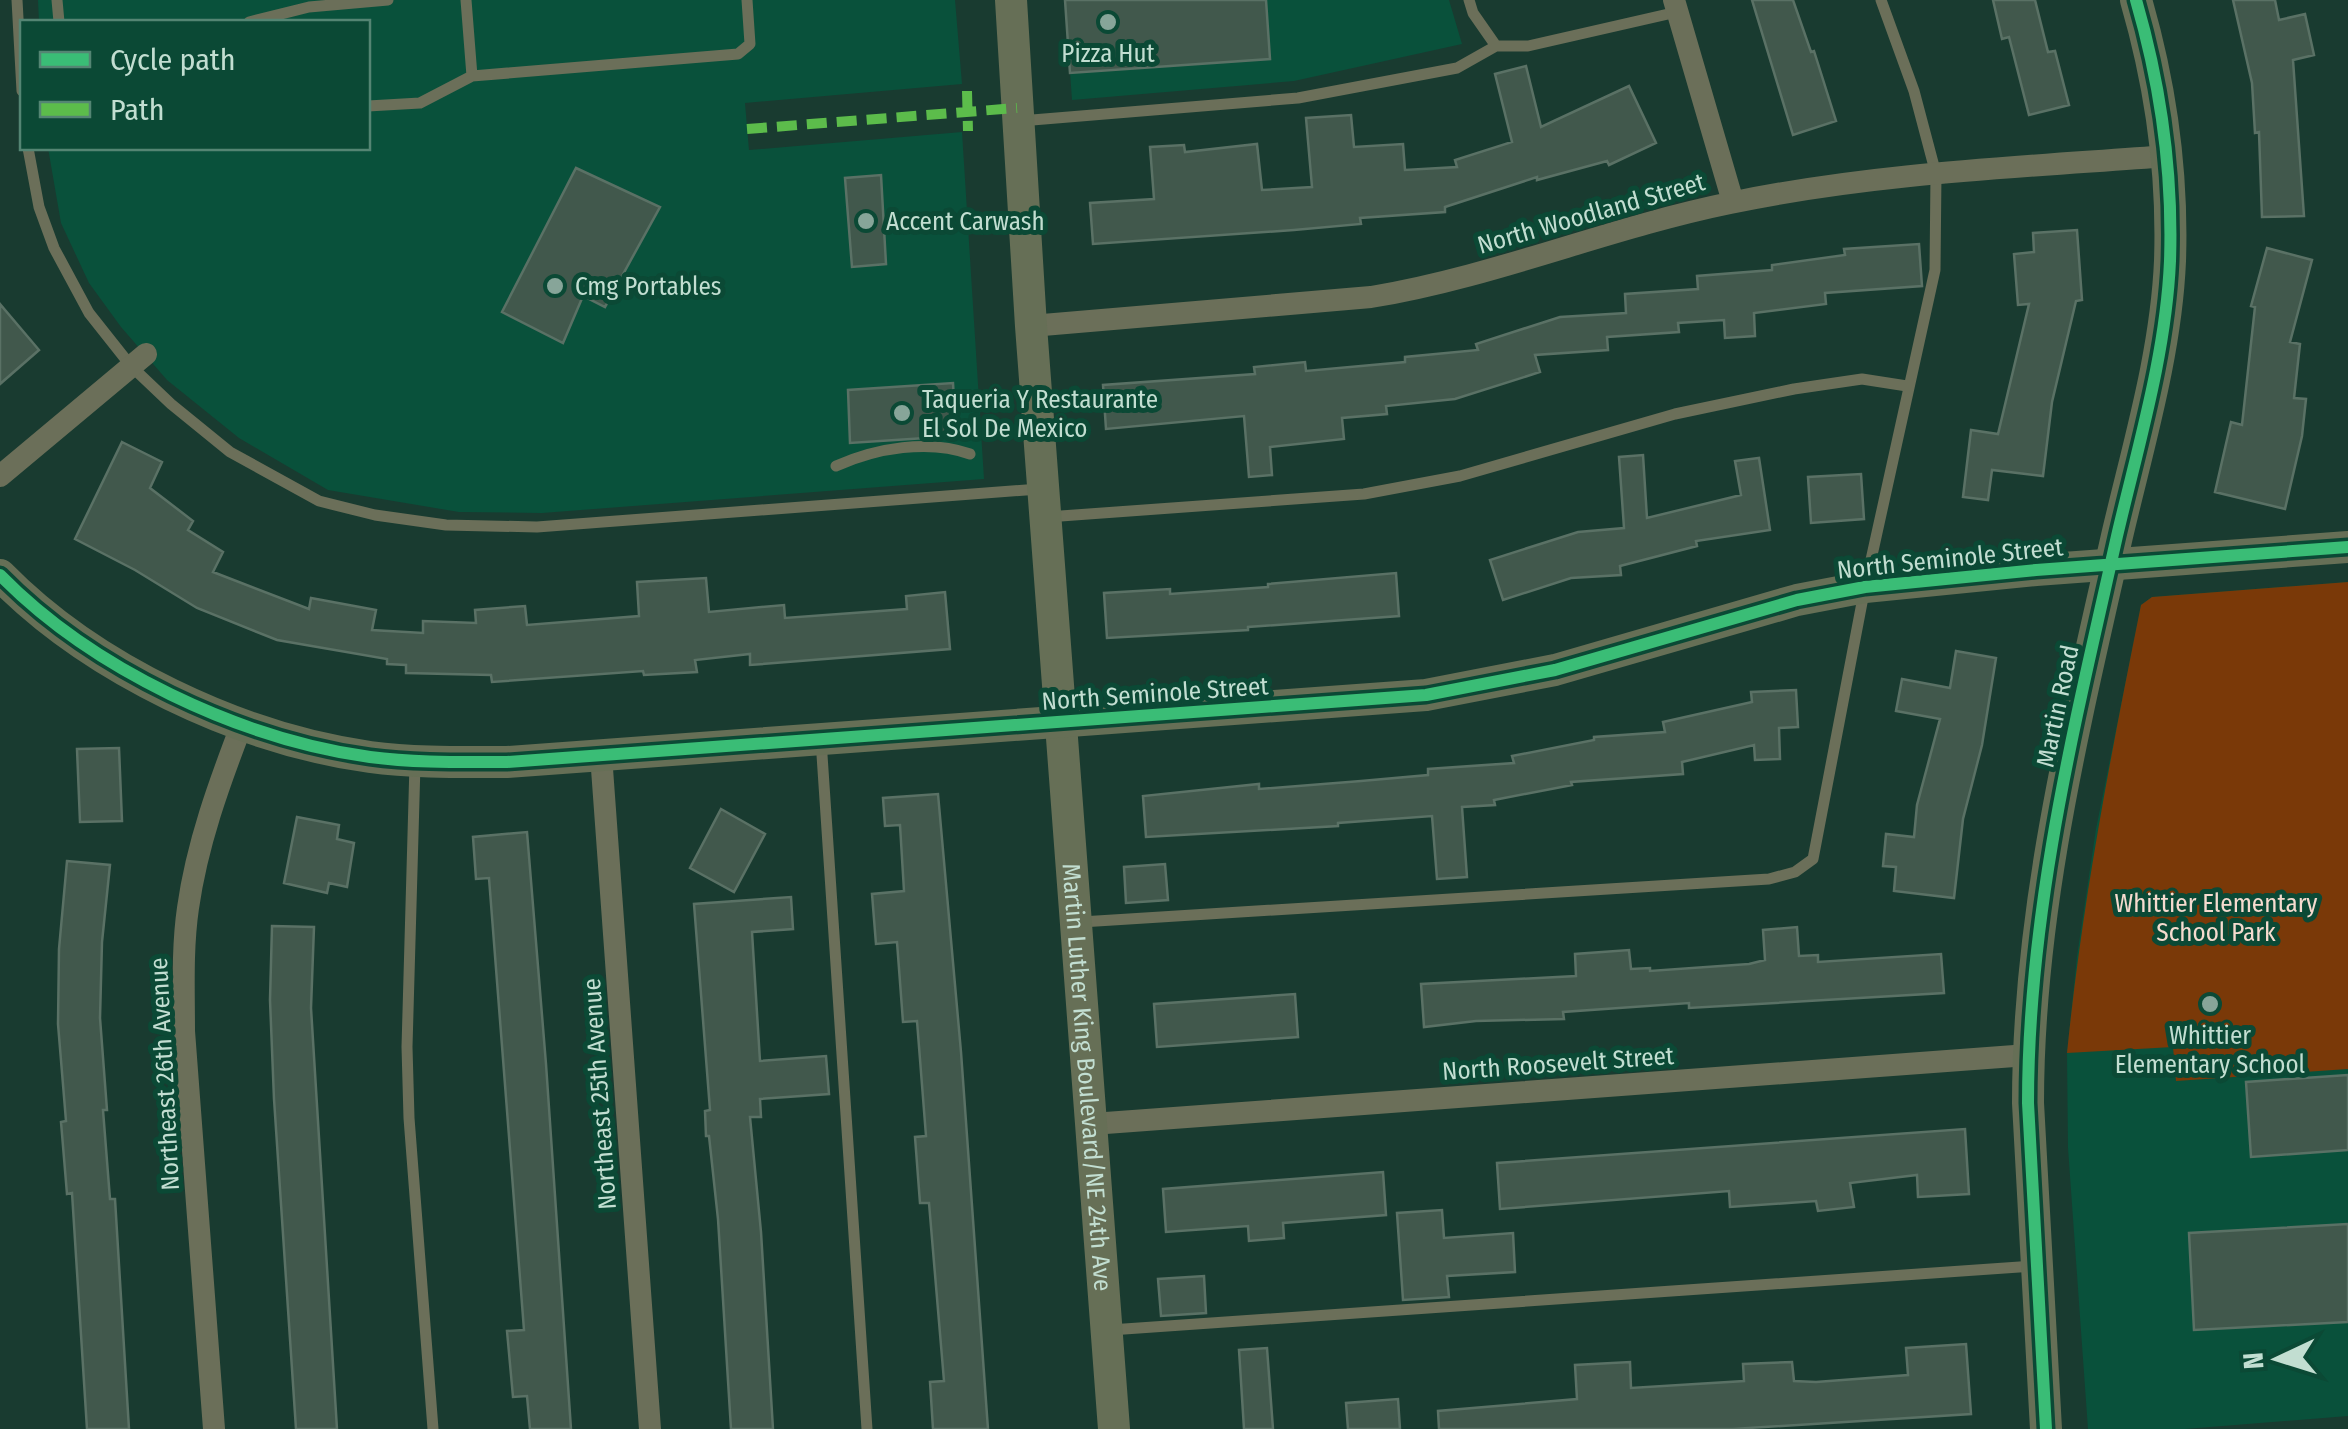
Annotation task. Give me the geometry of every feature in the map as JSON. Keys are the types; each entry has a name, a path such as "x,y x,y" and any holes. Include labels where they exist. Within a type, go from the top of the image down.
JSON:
{"street":[{"name":"Martin Luther King Boulevard/NE 24th Ave","path":"1011,0 1031,326 1114,1429"},
{"name":"Martin Road","path":"2046,1429 2029,1159 2028,1055 2038,934 2050,850 2165,314 2170,263 2168,156 2151,58 2136,0"},
{"path":"1675,6 1732,202"},
{"name":"North Woodland Street","path":"1031,326 1371,297 1426,288 1632,226 1732,202 1936,174 2168,156"},
{"path":"0,476 138,360"},
{"name":"North Seminole Street","path":"0,575 64,629 112,662 242,724 324,749 416,761 507,762 1426,695 1555,670 1797,600 1865,587 2348,548"},
{"name":"Northeast 26th Avenue","path":"214,1429 184,1031 184,977 188,910 196,866 242,724"},
{"name":"Northeast 25th Avenue","path":"602,755 650,1429"},
{"name":"North Roosevelt Street","path":"1092,1124 2028,1055"}],"lane":[{"path":"17,0 20,55"},
{"path":"257,20 309,7 388,0"},
{"path":"466,0 472,76"},
{"path":"370,106 420,103 472,76 738,54 750,44 746,0"},
{"path":"1469,0 1473,13 1496,46"},
{"path":"1077,922 1770,879 1795,872 1813,859 1865,587 1936,270 1936,174 1914,91 1881,0"},
{"path":"1018,120 1298,98 1457,68 1496,46 1528,46 1675,6"},
{"path":"28,150 39,208 54,248 90,312 138,360 170,404 245,460 319,501 446,525 537,527 1044,503 1364,494 1460,476 1675,414 1794,389 1862,380 1907,386"},
{"path":"836,466 882,451 943,446 970,454"},
{"path":"822,740 867,1429"},
{"path":"416,761 407,1047 432,1429"},
{"path":"1106,1330 2036,1266"}],"shaded area":[{"path":"38,0 955,0 962,84 745,103 749,150 962,132 984,479 542,513 459,512 328,490 239,438 167,380 121,327 89,283 61,223 48,150 370,150 370,20 39,20"},
{"path":"1065,0 1449,0 1462,44 1294,81 1072,100"},
{"name":"Whittier Elementary School","path":"2348,582 2348,1416 2185,1429 2088,1429 2068,1148 2067,1053 2096,829 2141,605 2152,597"}],"green space":[{"name":"Whittier Elementary School Park","path":"2348,582 2348,1069 2176,1081 2173,1047 2067,1053 2089,884 2141,605 2152,597"}],"building":[{"path":"1065,0 1266,0 1270,59 1070,73"},
{"path":"1752,0 1793,0 1836,121 1793,135"},
{"path":"1993,0 2035,0 2048,52 2055,51 2069,105 2029,115 2009,37 2002,39"},
{"path":"2233,0 2275,0 2279,20 2305,14 2314,55 2293,60 2304,216 2262,217 2259,132 2255,133 2252,83"},
{"path":"1526,66 1541,127 1629,86 1656,143 1609,165 1607,161 1537,177 1445,207 1445,212 1360,218 1361,224 1093,244 1090,203 1154,199 1150,147 1184,145 1185,152 1257,144 1262,190 1312,187 1306,118 1351,115 1354,147 1403,144 1405,170 1457,167 1455,160 1512,142 1495,74"},
{"path":"576,168 660,207 605,307 583,296 563,343 502,312"},
{"name":"Accent Carwash","path":"881,175 886,264 852,267 845,178"},
{"path":"2077,230 2082,300 2076,301 2052,402 2043,476 1992,470 1988,500 1963,497 1971,430 1998,434 2029,304 2018,305 2014,254 2034,252 2033,233"},
{"path":"1919,244 1922,286 1825,293 1826,304 1754,313 1755,336 1725,338 1724,320 1678,323 1679,332 1607,337 1608,350 1535,355 1540,372 1455,399 1386,406 1387,414 1342,418 1344,439 1270,447 1272,475 1249,477 1244,416 1106,429 1103,385 1255,374 1254,367 1305,362 1306,371 1405,362 1405,357 1478,350 1476,344 1560,317 1626,313 1625,294 1698,289 1697,276 1772,270 1772,265 1845,255 1844,249"},
{"path":"2267,248 2312,260 2290,342 2300,344 2294,398 2306,399 2302,436 2285,509 2215,492 2231,422 2242,425 2255,307 2251,306"},
{"path":"0,304 39,350 0,384"},
{"name":"Taqueria Y Restaurante El Sol De Mexico","path":"953,383 956,436 850,443 848,390"},
{"path":"122,442 162,462 150,488 193,521 188,530 223,552 213,572 309,609 311,598 376,610 372,630 423,633 423,621 476,623 475,610 525,606 527,625 639,616 637,582 706,578 709,612 784,605 785,618 907,609 906,596 945,592 950,649 750,665 750,654 695,660 697,672 644,675 643,671 492,682 491,675 406,673 406,665 387,664 387,659 277,640 197,608 75,539"},
{"path":"1643,455 1647,518 1741,495 1735,461 1759,458 1770,530 1696,541 1697,546 1620,566 1621,575 1571,578 1503,600 1490,560 1578,532 1624,528 1619,457"},
{"path":"1861,474 1864,519 1811,523 1808,477"},
{"path":"1396,573 1399,616 1107,638 1104,593 1170,589 1170,594"},
{"path":"1956,651 1996,658 1982,745 1963,819 1954,898 1894,891 1896,867 1883,866 1886,834 1914,837 1917,805 1940,719 1896,711 1902,679 1950,688"},
{"path":"1796,690 1798,727 1779,728 1780,759 1755,760 1754,745 1682,762 1683,774 1571,782 1572,785 1494,800 1495,805 1462,807 1467,877 1437,879 1432,816 1338,826 1146,837 1143,796 1259,784 1259,789 1361,781 1428,775 1428,769 1514,763 1512,756 1594,737 1665,732 1663,722 1752,702 1751,692"},
{"path":"119,748 122,821 80,822 77,749"},
{"path":"938,794 988,1429 933,1429 930,1382 944,1381 929,1203 920,1203 915,1137 926,1136 917,1021 903,1022 897,942 876,944 872,894 904,891 900,825 885,826 883,798"},
{"path":"721,809 765,834 734,892 690,868"},
{"path":"297,817 339,825 337,839 354,843 347,887 329,883 327,893 284,883"},
{"path":"527,832 571,1429 530,1429 527,1396 513,1397 507,1331 524,1330 489,878 476,879 473,837"},
{"path":"67,861 110,865 102,942 100,1018 107,1110 103,1110 110,1199 115,1199 129,1429 87,1429 72,1193 67,1194 61,1122 66,1121 58,1024 59,949"},
{"path":"1165,864 1168,900 1126,903 1124,867"},
{"path":"791,897 793,929 752,932 760,1061 826,1056 829,1094 760,1099 761,1117 750,1117 773,1429 731,1429 718,1219 706,1136 705,1111 710,1110 694,904"},
{"path":"272,926 314,927 311,1008 337,1429 296,1429 274,1099"},
{"path":"1797,927 1799,956 1818,955 1818,962 1941,954 1944,993 1689,1008 1689,1003 1563,1012 1564,1019 1476,1021 1424,1027 1421,984 1576,976 1575,954 1629,950 1631,969 1749,964 1765,960 1763,930"},
{"path":"1295,994 1298,1037 1157,1047 1154,1004"},
{"path":"2348,1075 2348,1150 2251,1157 2246,1082"},
{"path":"1965,1129 1969,1194 1918,1197 1917,1175 1850,1183 1854,1207 1818,1211 1816,1201 1730,1207 1729,1191 1500,1209 1497,1163"},
{"path":"1383,1172 1386,1215 1283,1223 1284,1238 1249,1241 1248,1226 1166,1232 1163,1189"},
{"path":"1442,1210 1444,1238 1513,1233 1515,1272 1447,1276 1449,1297 1403,1300 1397,1213"},
{"path":"2348,1224 2348,1322 2194,1330 2189,1233"},
{"path":"1204,1276 1206,1313 1161,1316 1158,1279"},
{"path":"1966,1344 1971,1414 1733,1429 1439,1429 1438,1411 1577,1399 1575,1365 1630,1362 1631,1388 1744,1381 1743,1364 1792,1362 1794,1381 1816,1382 1908,1375 1906,1348"},
{"path":"1267,1348 1273,1429 1244,1429 1239,1350"},
{"path":"1398,1399 1400,1429 1348,1429 1346,1403"}],"marked path":[{"path":"967,91 968,131"},
{"path":"747,129 1017,108"}],"cycle path":[{"path":"2046,1429 2028,1103 2036,959 2070,747 2157,365 2170,261 2164,129 2136,0"},
{"path":"0,575 78,641 171,695 220,716 321,748 370,757 507,762 1426,695 1555,670 1797,600 1865,587 2348,547"}],"place":[{"name":"Pizza Hut","path":"1108,22"},
{"name":"Accent Carwash","path":"866,221"},
{"name":"Cmg Portables","path":"555,286"},
{"name":"Taqueria Y Restaurante El Sol De Mexico","path":"902,413"},
{"name":"Whittier Elementary School","path":"2210,1004"}]}
